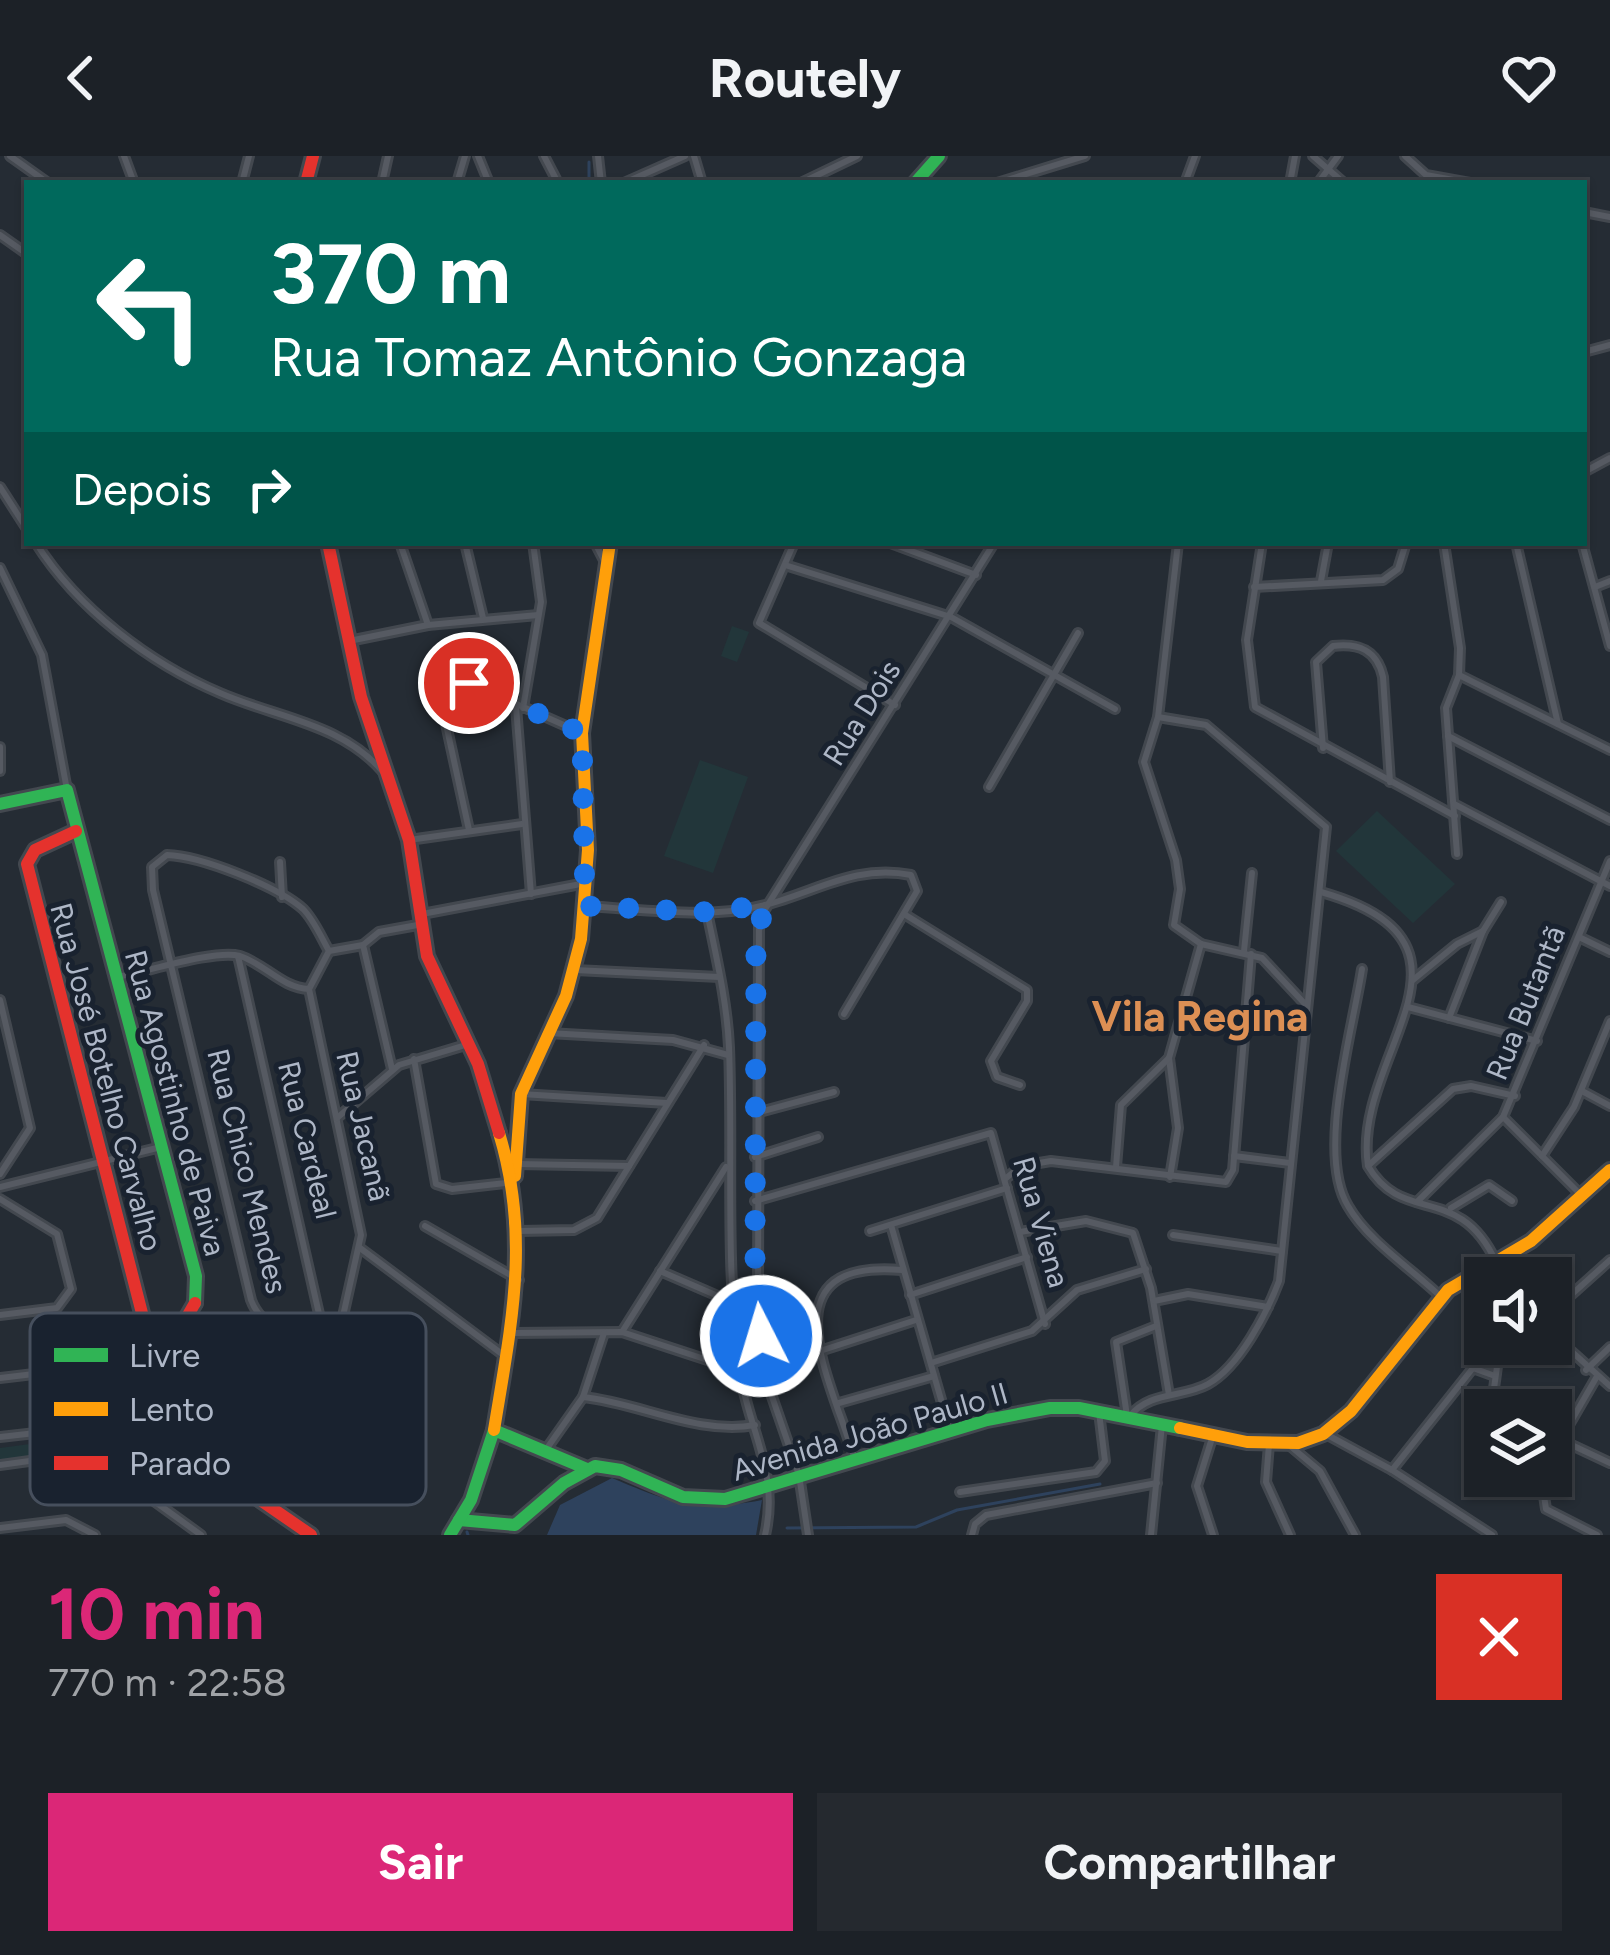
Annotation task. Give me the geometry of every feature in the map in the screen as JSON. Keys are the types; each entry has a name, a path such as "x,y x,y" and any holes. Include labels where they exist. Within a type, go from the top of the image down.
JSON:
{"main road":[{"path":"919,180 939,156"},
{"path":"329,546 349,641 409,840 427,956 469,1044 514,1182 519,1280 509,1360 472,1500 450,1535"},
{"path":"514,1182 521,1094 575,970 585,906 582,733 610,546"},
{"path":"0,804 68,790"},
{"name":"Rua Agostinho de Paiva","path":"68,790 198,1299 193,1313"},
{"name":"Rua José Botelho Carvalho","path":"76,831 35,850 27,864 141,1313"},
{"name":"Avenida João Paulo II","path":"1504,1257 1531,1241 1610,1170"},
{"name":"Avenida João Paulo II","path":"494,1430 566,1463 620,1470 683,1497 725,1499 950,1430 1050,1408 1289,1445 1321,1432 1351,1411 1441,1297 1464,1282"},
{"name":"Avenida João Paulo II","path":"1269,1444 1321,1432"},
{"path":"564,1483 566,1463"},
{"path":"459,1520 514,1525 587,1468"},
{"path":"472,1500 484,1522"},
{"path":"267,1505 311,1535"}],"street":[{"path":"10,156 44,180"},
{"path":"631,180 689,156"},
{"path":"807,180 857,156"},
{"path":"1006,180 1081,156"},
{"path":"1320,180 1338,156"},
{"path":"1405,156 1426,175 1454,180"},
{"path":"1316,158 1340,180"},
{"path":"0,488 24,524"},
{"path":"38,546 69,590 157,657 219,693 333,732 358,748 390,781"},
{"path":"401,546 428,625"},
{"path":"466,546 483,618"},
{"path":"531,894 519,707 538,615 540,582 534,546"},
{"path":"597,546 609,567"},
{"path":"793,546 759,623 895,705"},
{"path":"909,546 976,574"},
{"name":"Rua Dois","path":"765,905 992,546"},
{"path":"1178,546 1158,717 1144,762 1176,860 1180,889 1174,925 1202,944 1248,952 1274,968 1305,1004"},
{"path":"1262,546 1247,661 1255,707 1455,816"},
{"path":"1321,581 1327,546"},
{"path":"1255,587 1383,580 1398,569 1405,546"},
{"path":"1444,546 1458,627 1460,675 1446,708 1457,854"},
{"path":"1517,546 1558,724"},
{"path":"1583,546 1610,645"},
{"path":"785,565 951,616 1115,710"},
{"path":"0,568 47,672 68,790"},
{"path":"1594,587 1610,581"},
{"path":"349,641 428,625 538,615"},
{"path":"989,787 1078,633"},
{"path":"1323,748 1316,662 1333,646 1358,646 1373,654 1381,669 1390,782"},
{"path":"1460,675 1610,750"},
{"path":"469,830 441,689 453,682 469,683 582,733"},
{"path":"1128,1419 1138,1406 1214,1379 1268,1307 1279,1281 1326,827 1205,725 1158,717"},
{"path":"1447,736 1610,820"},
{"path":"0,747 0,771"},
{"path":"1454,805 1610,886"},
{"path":"409,840 523,824"},
{"name":"Rua Chico Mendes","path":"258,1313 153,890 156,859 192,858 282,897"},
{"name":"Rua Butantã","path":"1417,1203 1503,1117 1515,1096 1610,861"},
{"path":"280,862 282,897 306,913 329,951"},
{"path":"585,906 707,912 765,905 838,876 899,872 916,882 904,914 844,1014"},
{"path":"870,1231 1006,1184 1022,1166 1051,1161 1222,1184 1232,1174 1234,1156 1252,873"},
{"path":"329,951 363,945 380,932 422,919 586,883"},
{"path":"1321,892 1374,910 1392,924 1407,947 1412,981 1408,1007 1370,1118 1368,1166 1390,1194 1450,1208 1481,1237 1493,1257"},
{"path":"1449,1018 1483,931 1502,902"},
{"path":"765,905 756,939 755,1157 765,1372 796,1476 807,1535"},
{"path":"707,912 729,1055 728,1164 740,1370 775,1486 765,1535"},
{"path":"904,914 1027,990 1027,1000 991,1061 999,1079 1020,1085"},
{"path":"1412,981 1457,944 1483,931"},
{"path":"1580,937 1610,952"},
{"path":"1170,1177 1178,1128 1169,1058 1202,944"},
{"path":"363,945 392,1069"},
{"path":"117,977 238,956 296,988 309,989 329,951"},
{"name":"Rua Cardeal","path":"238,956 319,1313"},
{"path":"1362,969 1338,1118 1340,1190 1350,1210 1441,1297"},
{"path":"575,970 719,977"},
{"name":"Rua Jacanã","path":"309,989 358,1201 360,1248 343,1313"},
{"path":"0,1000 30,1128 0,1174"},
{"path":"1408,1007 1537,1041"},
{"path":"1542,1156 1582,1091 1610,1021"},
{"path":"548,1033 704,1045 729,1055"},
{"path":"337,1118 358,1105 392,1069 469,1044"},
{"path":"519,1231 574,1230 590,1224 704,1045"},
{"path":"1116,1169 1121,1105 1169,1058"},
{"path":"414,1059 436,1184 452,1190 514,1182"},
{"path":"1368,1166 1453,1089 1471,1086 1515,1096"},
{"path":"1582,1091 1610,1106"},
{"path":"756,1113 834,1092"},
{"path":"521,1094 668,1103"},
{"path":"1503,1117 1582,1196"},
{"name":"Rua Viena","path":"755,1201 991,1133 1045,1324"},
{"path":"755,1157 818,1137"},
{"path":"0,1187 160,1147"},
{"path":"1234,1156 1290,1163"},
{"path":"517,1164 628,1166"},
{"path":"622,1332 728,1164"},
{"path":"1450,1208 1490,1185 1512,1202"},
{"path":"0,1198 57,1234 71,1289 57,1308 0,1316"},
{"path":"1020,1232 1069,1221 1124,1227 1137,1238 1154,1301 1169,1395"},
{"path":"891,1225 950,1430"},
{"path":"425,1226 519,1280"},
{"path":"1173,1234 1282,1251"},
{"path":"360,1248 509,1360"},
{"path":"910,1295 1027,1257"},
{"path":"1572,1294 1610,1260"},
{"path":"855,1460 817,1313 833,1279 860,1268 902,1270"},
{"path":"931,1363 1045,1324 1077,1290 1146,1269"},
{"path":"659,1271 734,1303"},
{"path":"1154,1301 1188,1294 1268,1307"},
{"path":"823,1350 917,1319"},
{"path":"1128,1419 1116,1342 1156,1326"},
{"path":"545,1451 583,1396 605,1332"},
{"path":"513,1333 622,1332 740,1370"},
{"path":"1586,1370 1610,1347"},
{"path":"1572,1355 1610,1386"},
{"path":"1392,1470 1477,1365"},
{"path":"1494,1389 1498,1365"},
{"path":"1473,1368 1496,1376"},
{"path":"0,1378 30,1374"},
{"path":"838,1403 934,1376"},
{"path":"1572,1421 1596,1378"},
{"path":"583,1396 640,1405 713,1429 756,1425"},
{"path":"960,1492 1096,1472 1105,1462 1099,1412"},
{"path":"1151,1535 1162,1425"},
{"path":"1321,1432 1392,1470 1492,1535"},
{"path":"0,1437 30,1434"},
{"path":"1213,1436 1196,1486 1213,1535"},
{"path":"1269,1444 1266,1482 1290,1535"},
{"path":"1289,1445 1320,1471 1355,1535"},
{"path":"1572,1445 1610,1463"},
{"path":"0,1465 30,1461"},
{"path":"973,1535 975,1524 986,1515 1157,1483"},
{"path":"1544,1497 1546,1509 1598,1535"},
{"path":"159,1505 201,1535"},
{"path":"0,1528 70,1521 95,1535"}],"green space":[{"path":"732,626 749,632 737,662 721,656"},
{"path":"700,760 748,777 713,873 664,856"},
{"path":"1377,811 1455,884 1413,923 1336,851"},
{"path":"30,1444 30,1458 0,1461 0,1448"}],"water":[{"path":"612,1478 685,1504 719,1506 762,1500 756,1535 547,1535 560,1505"}],"waterway":[{"path":"589,162 589,180"},
{"path":"787,1528 916,1527 957,1510 1100,1484"}],"traffic: fast":[{"path":"918,180 939,156"},
{"path":"0,804 67,790 196,1276 195,1303"},
{"path":"459,1520 515,1525 564,1483 595,1466 621,1470 683,1497 725,1499 987,1420 1050,1408 1079,1408 1180,1428"},
{"path":"450,1535 471,1500 494,1430 587,1469"}],"traffic: slow":[{"path":"515,1176 521,1094 566,996 581,939 588,850 582,733 610,546"},
{"path":"494,1430 511,1318 516,1245 509,1172 499,1133"},
{"path":"1180,1428 1247,1442 1298,1443 1323,1434 1351,1411 1448,1290 1531,1241 1610,1170"}],"traffic: jam":[{"path":"307,180 313,156"},
{"path":"329,546 361,697 409,840 427,956 478,1064 499,1133"},
{"path":"76,831 35,850 27,864 142,1313"},
{"path":"189,1313 195,1303"},
{"path":"267,1505 311,1535"}],"district":[{"name":"Vila Regina","path":"1200,1016"}],"route":[{"path":"469,683 582,733 588,850 585,906 707,912 765,905 756,939 755,1264 761,1336"}]}
